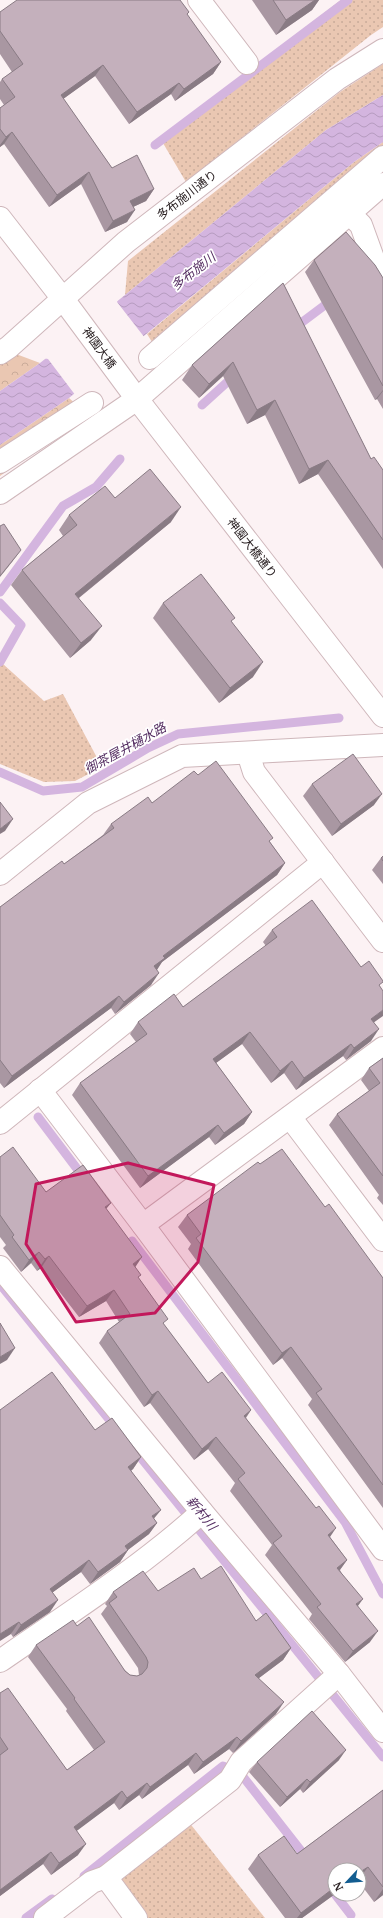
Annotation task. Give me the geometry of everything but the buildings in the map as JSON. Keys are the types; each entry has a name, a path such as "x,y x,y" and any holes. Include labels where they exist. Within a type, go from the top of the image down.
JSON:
{"street":[{"path":"199,0 247,63"},
{"name":"多布施川通り","path":"0,353 126,242 337,79 383,50"},
{"path":"150,358 383,157"},
{"path":"0,493 137,399 383,184"},
{"path":"349,213 361,225 383,282"},
{"name":"神園大橋","path":"0,218 76,316 122,380"},
{"name":"神園大橋通り","path":"122,380 383,716"},
{"path":"0,462 92,403"},
{"path":"0,874 88,803 182,756 383,745"},
{"path":"248,753 254,772 383,941"},
{"path":"0,1123 323,862"},
{"path":"143,1225 383,1048"},
{"path":"40,1090 143,1225 383,1549"},
{"path":"290,1118 383,1240"},
{"path":"0,1268 336,1677 383,1731"},
{"path":"0,1661 80,1606 178,1534 202,1512"},
{"path":"80,1606 92,1625"},
{"path":"45,1918 92,1882 106,1877 236,1771 336,1677"},
{"path":"106,1877 136,1918"}],"highlighted area":[{"path":"128,1163 214,1185 198,1262 155,1313 76,1322 26,1244 36,1184"}],"green space":[{"path":"341,0 383,0 383,27 186,182 160,138"},
{"path":"383,64 383,95 326,130 125,295 128,261 340,92"},
{"path":"383,142 383,168 164,361 147,334 354,162"},
{"path":"0,348 40,363 0,391"},
{"path":"69,398 87,414 0,476 0,445"},
{"path":"3,664 44,701 63,694 102,767 75,781 44,782 0,764 0,666"},
{"path":"188,1821 265,1918 148,1918 121,1880"}],"water":[{"name":"多布施川","path":"383,95 383,142 354,162 69,398 0,445 0,391 40,363 125,295 326,130"}],"pier":[{"path":"118,298 117,302 145,338 76,396 48,359 43,358"}],"waterway":[{"path":"155,145 348,0"},
{"path":"293,329 333,299"},
{"path":"202,405 235,375"},
{"path":"0,592 63,506 96,487 120,459"},
{"path":"0,603 21,625 0,662"},
{"name":"御茶屋井樋水路","path":"0,772 43,791 82,787 148,748 178,734 339,718"},
{"path":"38,1117 84,1178"},
{"path":"132,1241 345,1522 383,1594"},
{"name":"新村川","path":"0,1284 116,1428"},
{"name":"新村川","path":"133,1448 383,1757"},
{"path":"84,1876 223,1766 244,1778 309,1861"},
{"path":"26,1918 52,1899"},
{"path":"341,1902 351,1915"}]}
